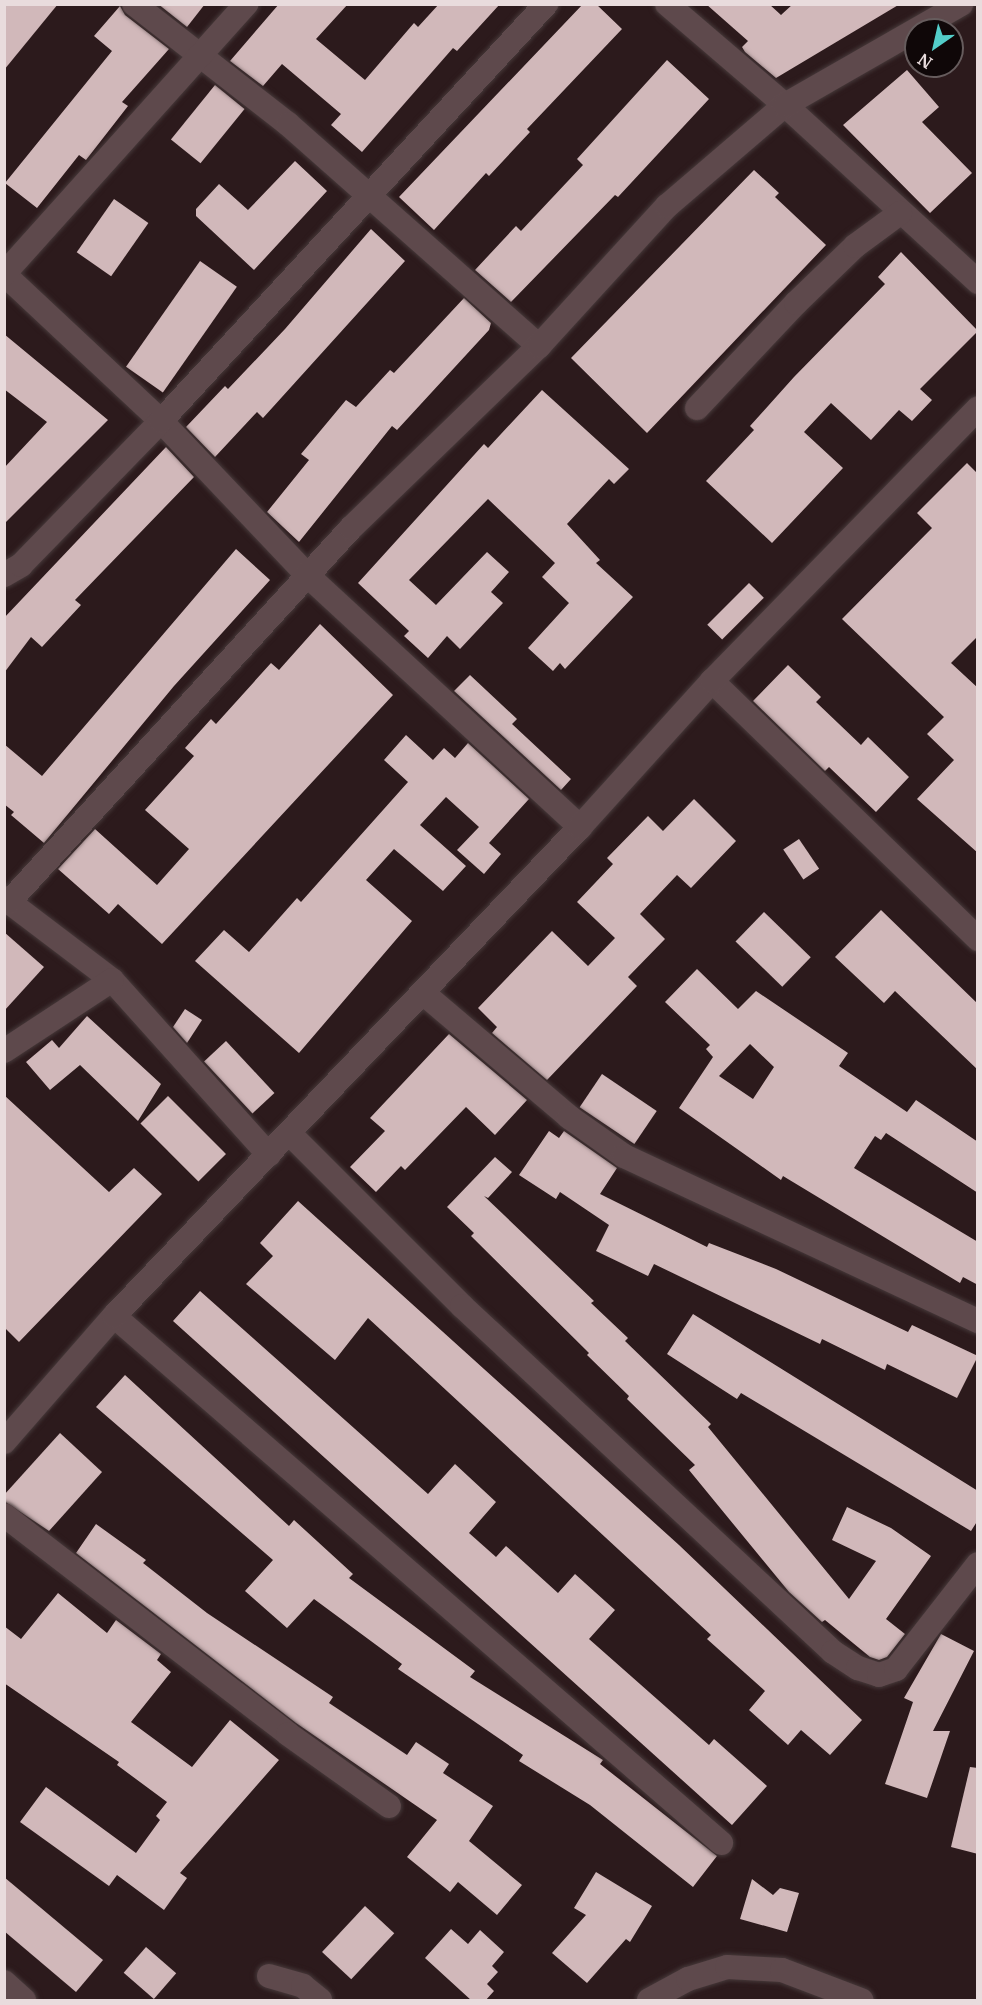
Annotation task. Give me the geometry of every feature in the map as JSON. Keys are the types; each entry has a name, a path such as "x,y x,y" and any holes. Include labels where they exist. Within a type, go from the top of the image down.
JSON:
{"street":[{"path":"134,4 201,54 369,192 540,346"},
{"path":"246,4 4,274 161,421 307,575 580,827"},
{"path":"4,575 21,565 161,421 369,192 546,4"},
{"path":"667,4 784,105 978,282"},
{"path":"269,1155 112,980 7,900 351,528 540,346 667,206 784,105 960,4"},
{"path":"698,408 855,246 900,213"},
{"path":"4,1442 114,1316 290,1134 580,827 712,681 978,408"},
{"path":"712,681 978,939"},
{"path":"4,1051 112,980"},
{"path":"423,993 584,1129 624,1156 978,1322"},
{"path":"290,1134 470,1314 833,1652 858,1668 879,1676 896,1669 978,1564"},
{"path":"114,1316 721,1843"},
{"path":"4,1515 252,1707 389,1806"},
{"path":"649,2001 688,1979 727,1967 782,1970 861,2001"},
{"path":"269,1976 303,1986 320,2001"},
{"path":"4,1982 24,2001"}],"building":[{"path":"5,4 58,4 4,70 4,33"},
{"path":"158,4 205,4 187,27"},
{"path":"279,4 348,4 316,39 365,80 414,23 418,27 439,4 500,4 457,51 453,48 362,152 331,125 341,114 282,64 263,86 230,61"},
{"path":"583,4 596,4 622,29 527,129 530,132 489,176 486,173 434,230 399,197"},
{"path":"706,4 769,4 781,15 793,4 900,4 776,78 745,52 742,47 748,41"},
{"path":"120,6 125,15 169,49 122,102 128,106 86,160 79,155 37,208 5,183 112,51 94,36"},
{"path":"667,60 709,99 618,197 615,195 511,302 475,270 516,226 521,231 583,165 577,159"},
{"path":"904,73 904,78 914,78 939,107 922,122 972,173 930,213 843,125"},
{"path":"215,85 245,109 200,163 171,139"},
{"path":"295,161 327,191 254,270 196,216 196,209 219,184 248,210"},
{"path":"754,170 779,193 775,197 826,245 647,433 571,358"},
{"path":"114,199 148,223 111,276 77,252"},
{"path":"371,229 405,261 263,418 257,412 215,457 186,427 225,386 228,389 285,329"},
{"path":"901,252 978,331 920,389 932,400 912,421 899,410 871,440 831,403 804,432 843,468 772,543 706,481 754,430 750,426 794,377 885,284 878,277"},
{"path":"200,261 237,287 163,392 126,367"},
{"path":"464,298 491,323 489,330 397,430 392,426 299,542 267,512 309,460 301,454 346,400 356,407 390,370 394,373"},
{"path":"4,334 108,420 4,524 4,468 47,422 4,389"},
{"path":"542,390 629,469 614,484 609,479 567,524 600,560 596,563 633,597 565,669 560,663 553,671 528,648 569,603 542,577 555,563 488,499 409,580 436,605 487,552 509,572 491,592 503,603 460,649 447,636 428,658 404,636 409,631 358,583 484,444 488,448"},
{"path":"166,447 194,477 75,600 81,605 42,647 31,637 4,673 4,618"},
{"path":"967,463 978,474 978,636 951,663 978,688 978,853 917,799 954,760 927,734 944,717 842,619 932,528 917,513"},
{"path":"236,549 270,580 174,686 44,843 11,815 14,812 4,804 4,744 42,776"},
{"path":"749,583 764,598 722,640 707,625"},
{"path":"320,624 393,695 162,944 118,904 109,914 58,869 95,829 157,885 189,849 145,810 194,756 185,748 211,719 216,724 271,663 279,670"},
{"path":"788,665 821,697 816,702 861,745 868,737 909,777 876,812 829,767 825,771 753,701"},
{"path":"470,675 517,719 512,724 571,779 561,790 454,691"},
{"path":"406,735 433,760 444,748 455,758 468,743 529,799 489,843 501,854 484,874 457,850 479,827 446,797 420,825 466,866 443,891 394,849 366,880 412,921 299,1053 195,961 224,930 249,952 297,898 301,902 408,782 384,760"},
{"path":"694,799 736,841 691,888 677,875 640,914 665,939 628,977 637,986 547,1080 492,1033 497,1027 478,1008 552,931 588,966 615,938 577,902 613,864 607,858 648,816 663,831"},
{"path":"799,839 819,869 803,879 783,850"},
{"path":"881,910 978,1004 978,1070 895,991 884,1003 835,957"},
{"path":"764,912 811,957 782,987 736,941"},
{"path":"4,932 44,967 4,1011"},
{"path":"697,969 738,1009 756,991 848,1053 839,1066 907,1112 916,1100 978,1142 978,1193 886,1133 881,1140 875,1136 854,1168 978,1242 978,1285 963,1277 960,1283 783,1176 781,1180 679,1108 713,1057 706,1049 710,1045 665,1002","holes":["750,1044 774,1067 753,1099 719,1076"]},
{"path":"185,1009 202,1020 187,1043 173,1027"},
{"path":"87,1016 161,1084 138,1121 80,1065 50,1090 26,1062 52,1040 59,1048"},
{"path":"449,1034 527,1100 495,1135 466,1107 405,1170 401,1166 376,1192 350,1167 385,1131 370,1118"},
{"path":"226,1041 274,1093 252,1113 204,1061"},
{"path":"602,1074 657,1111 634,1144 580,1107"},
{"path":"4,1095 109,1192 134,1168 162,1194 19,1342 4,1327"},
{"path":"168,1096 226,1154 198,1182 140,1124"},
{"path":"549,1131 559,1138 564,1131 617,1168 600,1194 707,1247 709,1243 776,1269 908,1332 912,1325 978,1356 957,1398 887,1364 885,1370 822,1339 820,1344 654,1264 648,1276 596,1251 609,1225 560,1192 556,1199 519,1175"},
{"path":"495,1157 512,1172 488,1198 484,1196 594,1301 591,1303 628,1338 625,1341 711,1424 708,1427 849,1599 876,1561 832,1540 847,1507 891,1528 931,1556 886,1619 905,1634 887,1657 879,1660 870,1657 825,1620 822,1622 789,1592 689,1470 695,1465 627,1399 629,1396 587,1355 589,1353 471,1236 474,1233 447,1207"},
{"path":"298,1201 679,1545 862,1720 830,1755 801,1730 788,1745 749,1710 765,1691 707,1639 711,1635 368,1318 335,1360 246,1284 273,1256 260,1243"},
{"path":"200,1291 428,1494 455,1464 496,1502 469,1533 496,1557 506,1546 558,1593 575,1574 615,1610 589,1639 709,1745 714,1739 767,1786 732,1825 173,1321"},
{"path":"693,1314 978,1491 978,1520 971,1531 741,1393 737,1399 667,1354"},
{"path":"125,1375 289,1526 294,1520 353,1574 349,1578 475,1671 470,1677 603,1760 600,1764 717,1856 693,1887 590,1805 519,1761 523,1755 398,1669 402,1664 314,1599 287,1628 245,1591 273,1560 96,1407"},
{"path":"60,1433 102,1472 49,1531 4,1501 4,1495"},
{"path":"96,1524 146,1560 143,1563 207,1613 333,1697 329,1703 407,1755 416,1742 449,1764 443,1773 493,1806 469,1841 522,1885 497,1915 458,1882 450,1892 407,1857 437,1820 296,1723 76,1553"},
{"path":"58,1593 107,1633 116,1620 161,1654 157,1660 171,1672 131,1722 192,1767 230,1720 279,1760 180,1873 187,1878 164,1910 117,1875 109,1886 20,1822 46,1787 136,1853 160,1820 156,1816 167,1802 117,1765 119,1762 4,1683 4,1626 21,1639"},
{"path":"941,1634 974,1651 933,1731 950,1731 927,1798 885,1784 913,1702 904,1698"},
{"path":"970,1767 978,1768 978,1854 951,1847"},
{"path":"596,1872 652,1906 630,1942 626,1939 587,1983 552,1953 586,1915 574,1908"},
{"path":"4,1877 103,1960 76,1992 4,1931"},
{"path":"752,1879 773,1895 780,1888 799,1893 787,1932 740,1919"},
{"path":"365,1906 394,1933 351,1979 322,1952"},
{"path":"451,1929 468,1944 480,1930 504,1952 492,1966 498,1972 487,1984 494,1991 485,2001 472,2001 425,1958"},
{"path":"146,1947 176,1973 154,1999 124,1973"}]}
